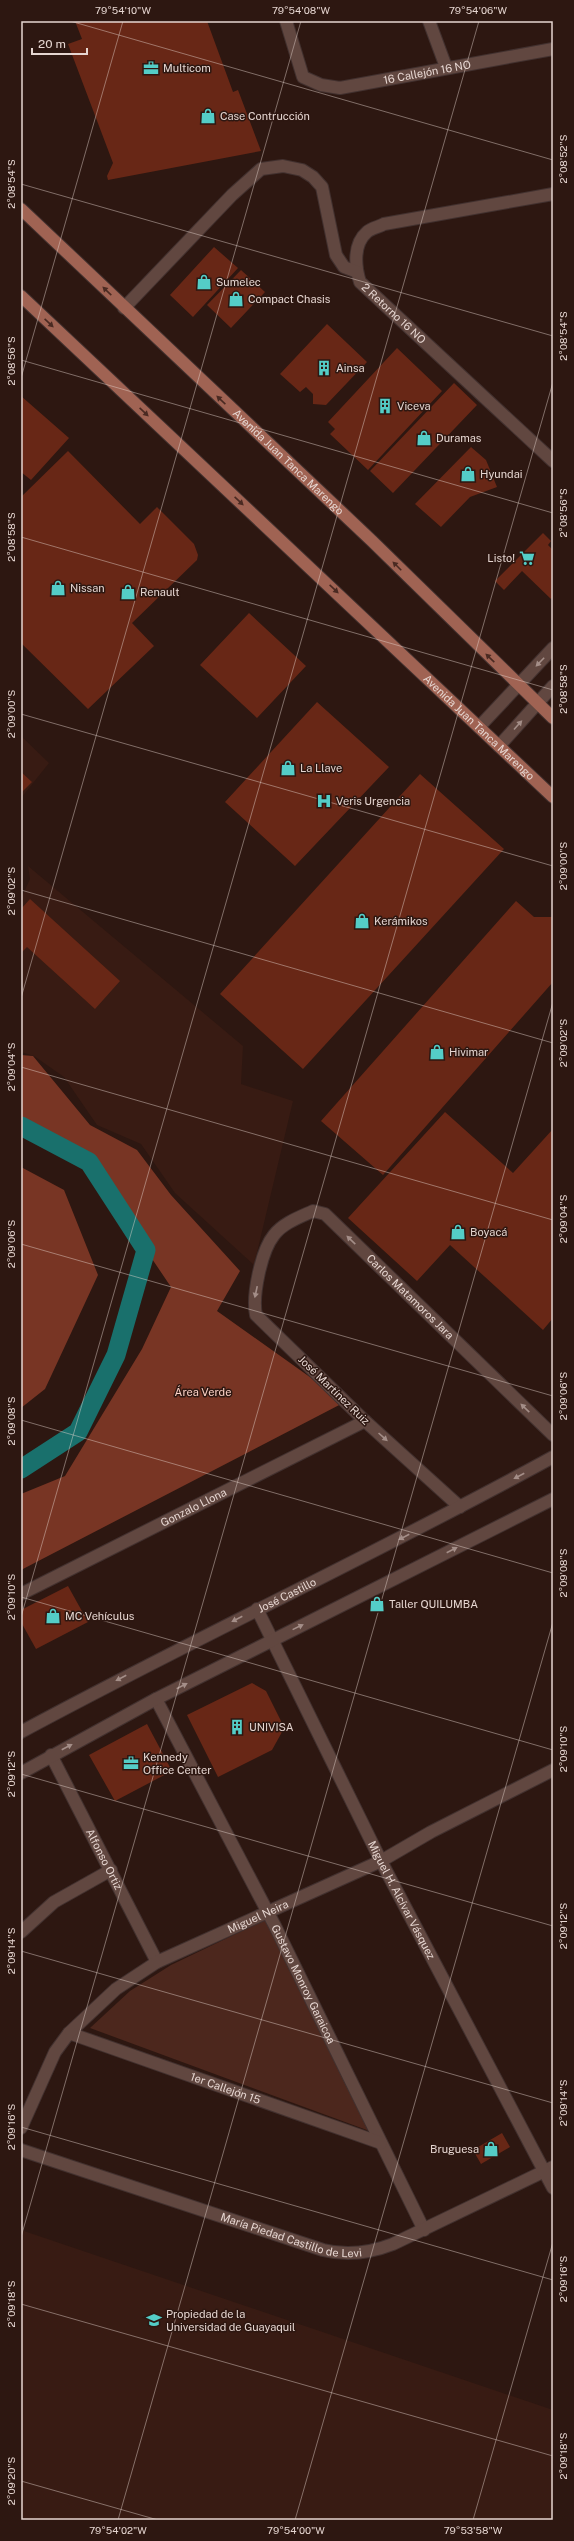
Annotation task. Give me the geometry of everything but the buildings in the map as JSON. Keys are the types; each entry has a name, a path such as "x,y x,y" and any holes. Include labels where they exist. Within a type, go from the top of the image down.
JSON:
{"main road":[{"name":"Avenida Juan Tanca Marengo","path":"21,209 372,541 553,718"},
{"name":"Avenida Juan Tanca Marengo","path":"21,296 553,797"}],"street":[{"name":"16 Callejón 16 NO","path":"286,21 304,77 321,85 340,88 446,67 553,49"},
{"path":"429,21 446,67"},
{"path":"124,308 232,195 261,169 283,166 302,170 313,177 322,187 336,255 344,267 357,272"},
{"name":"2 Retorno 16 NO","path":"553,194 384,224 367,231 360,242 356,260 360,282 553,460"},
{"path":"479,727 553,648"},
{"path":"498,746 553,686"},
{"name":"Carlos Matamoros Jara","path":"265,1254 274,1235 293,1220 314,1211 320,1211 553,1435"},
{"name":"José Martínez Ruiz","path":"265,1254 254,1303 256,1315 365,1420 460,1507"},
{"name":"Gonzalo Llona","path":"21,1594 365,1420"},
{"name":"José Castillo","path":"21,1732 256,1609 460,1507 553,1457"},
{"path":"21,1773 51,1755 156,1699 553,1499"},
{"name":"Miguel H. Alcívar Vásquez","path":"256,1609 380,1861 549,2169 553,2188"},
{"name":"Gustavo Monroy Garaicoa","path":"156,1699 268,1913 424,2230"},
{"name":"Alfonso Ortiz","path":"51,1755 157,1962"},
{"name":"Miguel Neira","path":"21,2128 41,2078 55,2052 69,2033 116,1989 157,1962 380,1861 431,1832 553,1770"},
{"path":"21,1932 54,1902 111,1870"},
{"name":"1er Callejón 15","path":"69,2033 381,2143"},
{"name":"María Piedad Castillo de Levi","path":"21,2150 332,2252 365,2253 389,2246 549,2169"}],"shaded area":[{"path":"21,736 49,763 21,798"},
{"path":"28,866 243,1046 241,1084 293,1101 254,1265 175,1193 141,1144 97,1125 64,1077 34,1056 21,1052 21,899 30,879"},
{"path":"269,1918 375,2133 90,2028 130,1991 171,1965"},
{"name":"Propiedad de la Universidad de Guayaquil","path":"21,2230 553,2410 553,2520 21,2520"}],"green space":[{"name":"Área Verde","path":"21,1055 33,1056 90,1125 137,1150 171,1195 240,1271 217,1311 345,1402 21,1570 21,1494 65,1476 142,1349 171,1287 80,1152 21,1122"},
{"path":"21,1167 64,1190 98,1275 45,1389 21,1408"}],"waterway":[{"path":"21,1126 89,1162 146,1250 116,1355 78,1432 21,1469"}],"place":[{"name":"Multicom","path":"151,68"},
{"name":"Case Contrucción","path":"208,116"},
{"name":"Sumelec","path":"204,282"},
{"name":"Compact Chasis","path":"236,299"},
{"name":"Ainsa","path":"324,368"},
{"name":"Viceva","path":"385,406"},
{"name":"Duramas","path":"424,438"},
{"name":"Hyundai","path":"468,474"},
{"name":"Listo!","path":"527,558"},
{"name":"Nissan","path":"58,588"},
{"name":"Renault","path":"128,592"},
{"name":"La Llave","path":"288,768"},
{"name":"Veris Urgencia","path":"324,801"},
{"name":"Kerámikos","path":"362,921"},
{"name":"Hivimar","path":"437,1052"},
{"name":"Boyacá","path":"458,1232"},
{"name":"Taller QUILUMBA","path":"377,1604"},
{"name":"MC Vehículus","path":"53,1616"},
{"name":"UNIVISA","path":"237,1727"},
{"name":"Kennedy Office Center","path":"131,1763"},
{"name":"Bruguesa","path":"491,2149"},
{"name":"Propiedad de la Universidad de Guayaquil","path":"154,2320"}]}
